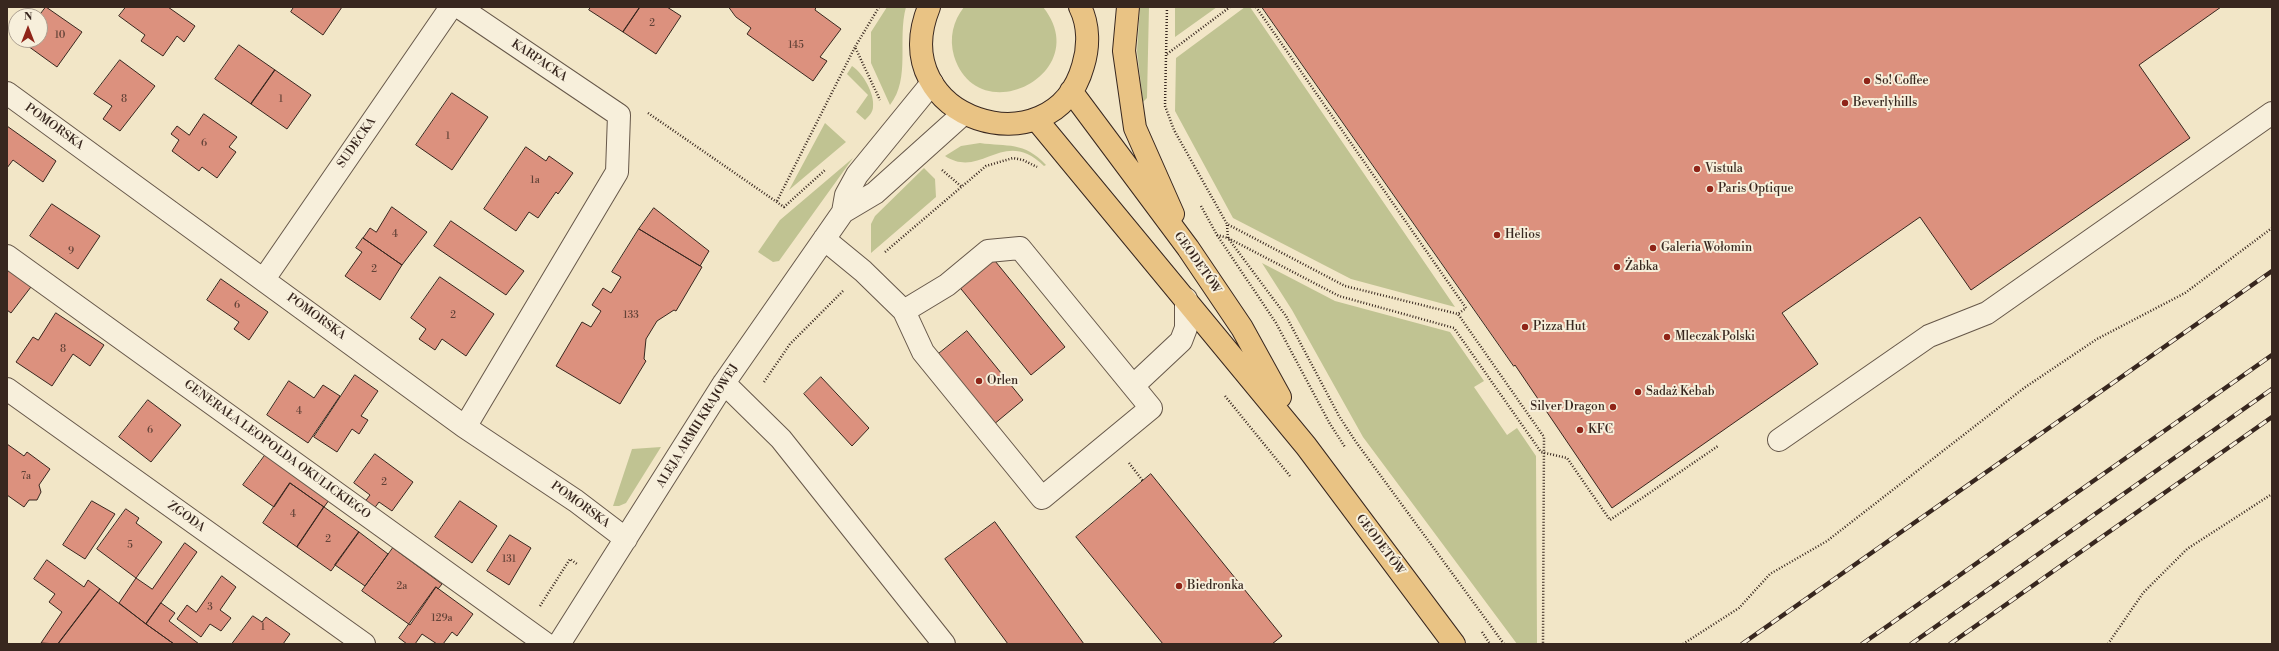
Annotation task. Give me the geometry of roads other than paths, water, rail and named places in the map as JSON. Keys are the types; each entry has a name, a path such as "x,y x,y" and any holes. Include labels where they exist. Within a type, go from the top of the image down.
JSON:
{"main road":[{"path":"929,7 922,28 921,43 924,63 932,83 945,100 963,114 991,124 1006,125 1036,118 1055,107 1071,91 1081,73 1087,53 1087,32 1082,8"},
{"path":"1128,7 1124,51 1135,128 1188,248"},
{"name":"GEODETÓW","path":"1071,91 1188,248 1242,328 1306,446"},
{"name":"GEODETÓW","path":"1036,118 1306,446 1454,644"}],"street":[{"name":"SUDECKA","path":"264,279 451,7"},
{"name":"KARPACKA","path":"459,7 619,115 617,172 465,426"},
{"name":"ALEJA ARMII KRAJOWEJ","path":"843,212 846,195 857,174 932,83"},
{"name":"POMORSKA","path":"7,94 465,426 576,501 626,539"},
{"path":"1779,440 1929,336 1987,313 2272,113"},
{"name":"ALEJA ARMII KRAJOWEJ","path":"559,644 724,383 843,212 875,193 963,114"},
{"path":"824,239 863,271 904,311 923,352 1042,498 1151,408 1020,248 988,251 947,285 904,311"},
{"name":"GENERAŁA LEOPOLDA OKULICKIEGO","path":"7,256 546,644"},
{"path":"1133,386 1181,341 1186,328 1186,299"},
{"path":"724,383 781,439 944,644"},
{"name":"ZGODA","path":"7,389 364,644"}],"railway":[{"path":"1742,644 2272,271"},
{"path":"1862,644 2272,355"},
{"path":"1911,644 2272,389"},
{"path":"1950,644 2272,417"}],"place":[{"name":"So! Coffee","path":"1867,81"},
{"name":"Beverlyhills","path":"1845,103"},
{"name":"Vistula","path":"1697,169"},
{"name":"Paris Optique","path":"1710,189"},
{"name":"Helios","path":"1497,235"},
{"name":"Galeria Wołomin","path":"1653,248"},
{"name":"Żabka","path":"1617,267"},
{"name":"Pizza Hut","path":"1525,327"},
{"name":"Mleczak Polski","path":"1667,337"},
{"name":"Orlen","path":"979,381"},
{"name":"Sadaż Kebab","path":"1638,392"},
{"name":"Silver Dragon","path":"1613,407"},
{"name":"KFC","path":"1580,430"},
{"name":"Biedronka","path":"1179,586"}]}
